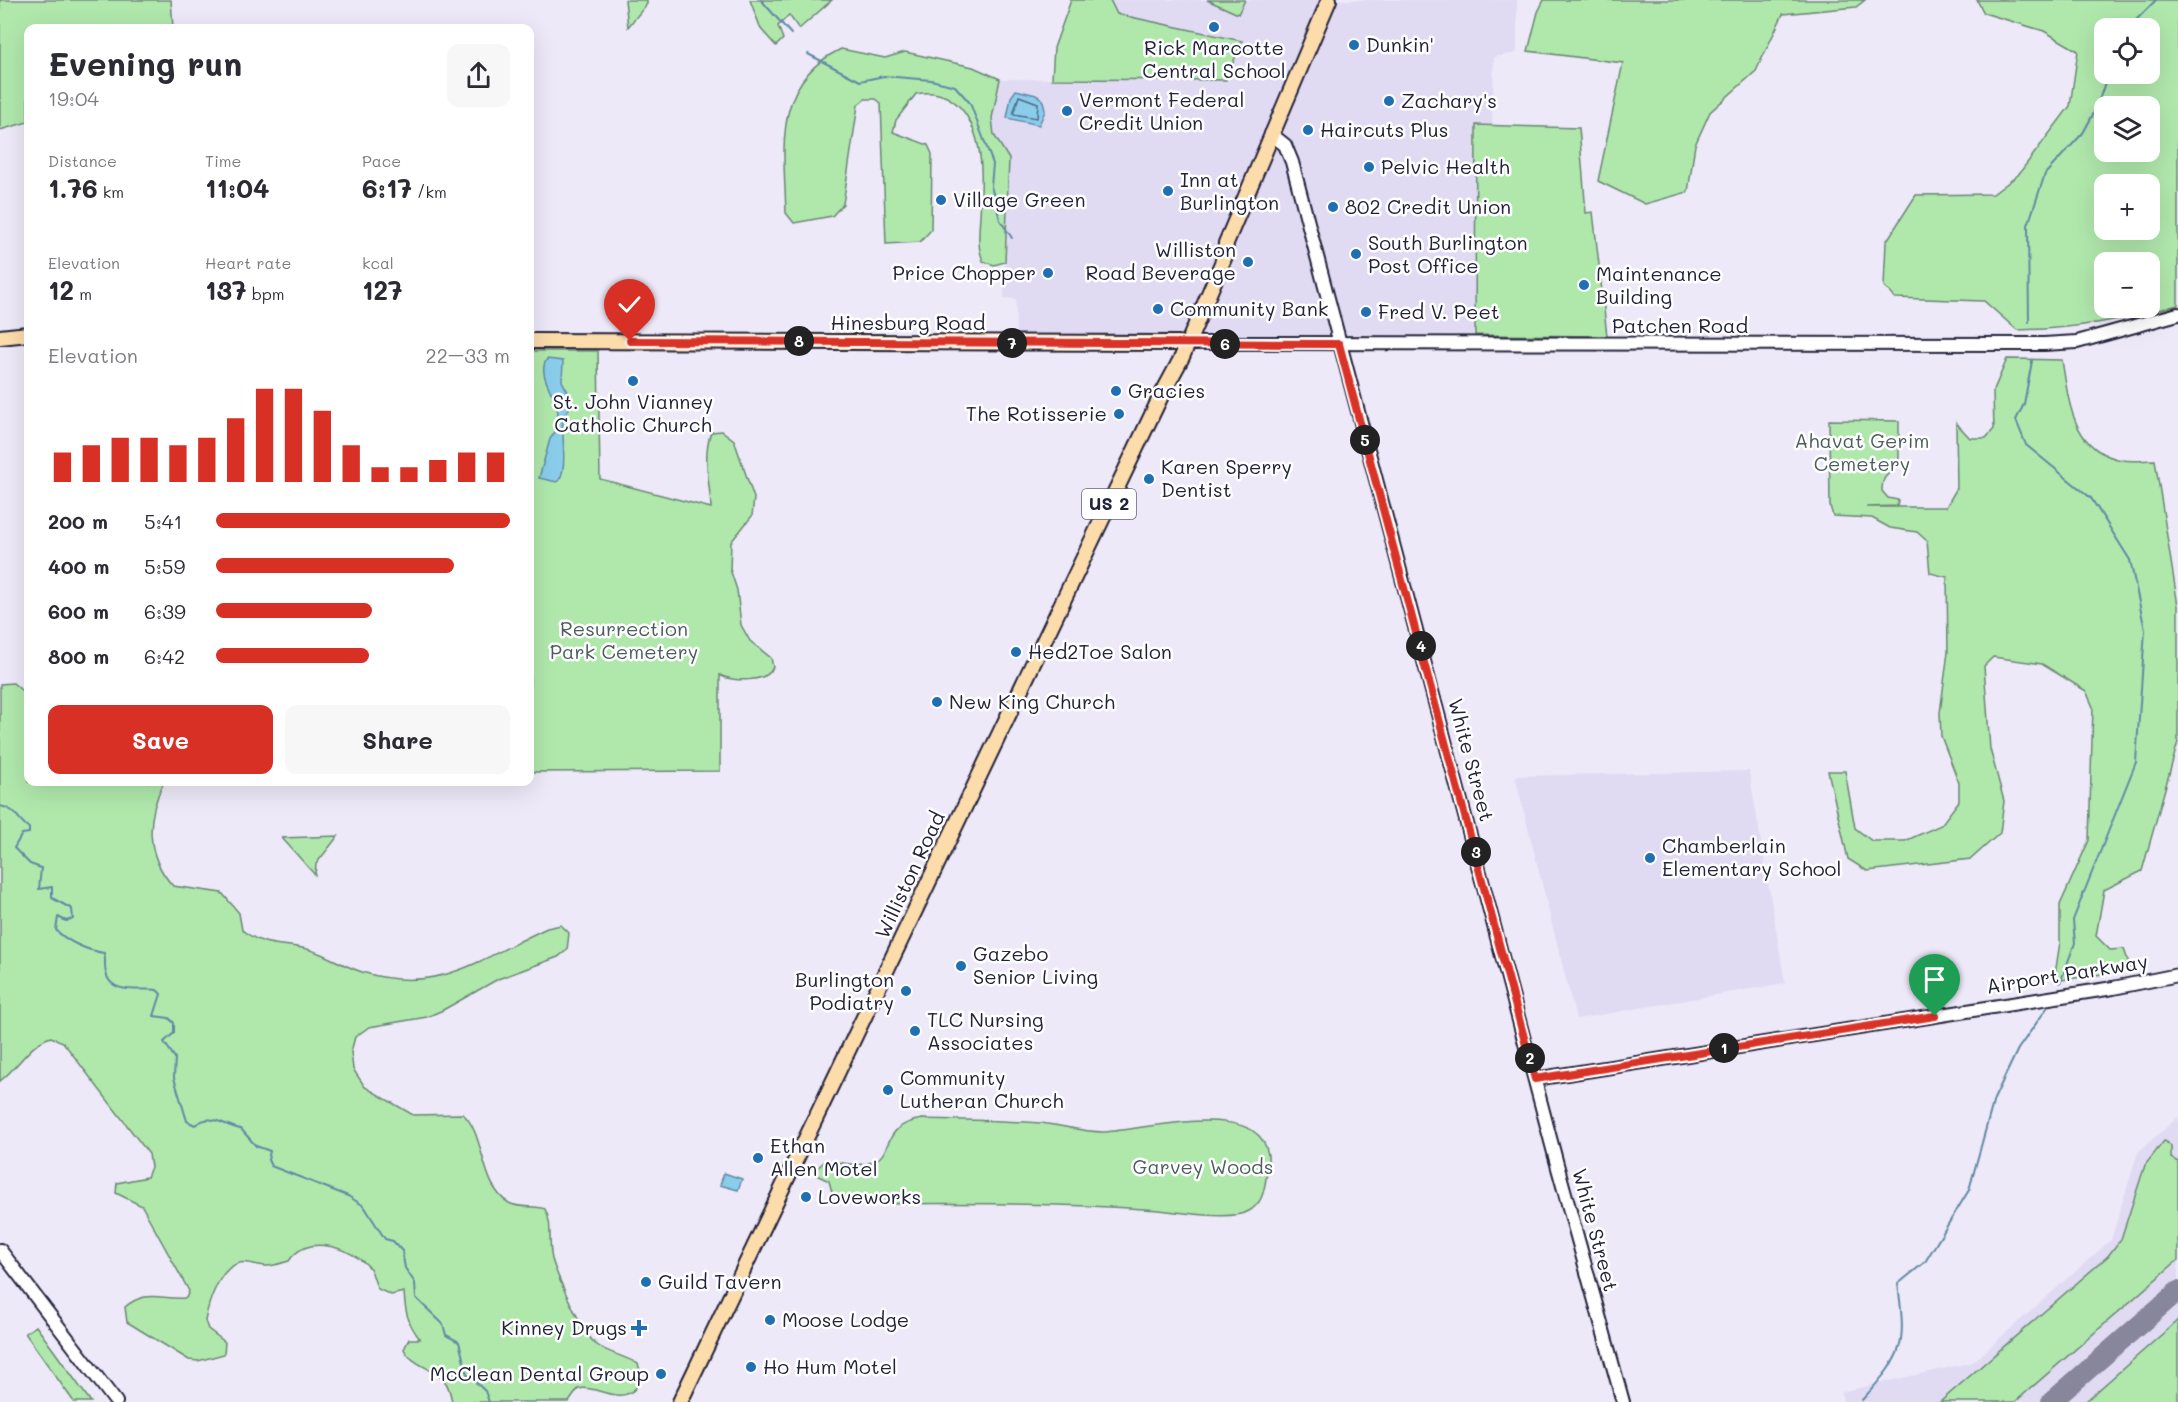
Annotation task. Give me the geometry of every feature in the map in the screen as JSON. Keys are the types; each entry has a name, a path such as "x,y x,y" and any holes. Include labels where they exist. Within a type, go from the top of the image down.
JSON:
{"main road":[{"name":"Williston Road","path":"680,1402 1160,398 1183,344 1216,254 1226,243 1329,0"},
{"path":"0,337 24,334"},
{"name":"Hinesburg Road","path":"534,341 1183,344"}],"street":[{"name":"White Street","path":"1271,134 1285,145 1292,162 1623,1402"},
{"name":"Patchen Road","path":"1183,344 2044,344 2077,342 2178,314"},
{"name":"Airport Parkway","path":"1535,1079 2113,988 2178,975"},
{"path":"0,1250 116,1402"},
{"path":"76,1352 108,1402"}],"shaded area":[{"path":"1110,0 1517,0 1517,53 1494,57 1492,125 1476,125 1475,335 1016,338 1016,299 1004,298 1009,159 994,135 992,118 1000,79 1226,80 1242,41 1116,14"},
{"name":"Chamberlain Elementary School","path":"1749,771 1785,983 1576,1019 1515,776"},
{"path":"2178,1117 2178,1402 1843,1402 1841,1392 1973,1362 2111,1240 2138,1152"}],"green space":[{"path":"0,0 171,0 173,24 24,24 24,123 0,130"},
{"path":"625,0 647,0 647,4 628,27"},
{"path":"750,0 832,0 799,29 789,15 778,26 783,39 776,46 761,29"},
{"path":"1071,0 1110,0 1117,14 1242,41 1226,80 1052,79 1054,48"},
{"path":"1207,0 1245,0 1238,14"},
{"path":"1544,0 1865,0 1856,7 1783,14 1756,71 1710,112 1695,145 1688,192 1645,204 1598,181 1623,63 1528,51 1538,12"},
{"path":"1977,0 2178,0 2178,305 2160,309 2160,252 2094,252 2094,318 2122,318 2098,323 2017,330 1984,301 1895,298 1884,286 1886,242 1916,195 1993,194 2018,175 2070,106 2078,51 2044,31 1984,13"},
{"path":"841,49 885,58 905,52 973,67 1000,79 992,118 994,135 1009,159 1005,262 994,265 983,261 981,255 979,239 981,162 971,123 959,106 949,98 936,94 916,94 896,120 893,132 928,145 932,154 931,230 920,242 886,244 881,103 876,99 865,99 858,105 843,204 832,216 794,223 786,213 784,141 793,98 803,79 819,63"},
{"path":"1476,125 1579,128 1586,213 1593,212 1607,336 1475,335"},
{"name":"Resurrection Park Cemetery","path":"534,351 598,351 600,479 711,508 707,450 711,432 722,431 734,440 754,498 752,516 731,542 730,569 737,590 741,625 750,641 771,658 773,667 764,676 749,680 732,679 720,675 720,771 534,772"},
{"name":"Ahavat Gerim Cemetery","path":"2007,359 2062,360 2067,392 2076,422 2083,435 2093,446 2105,455 2122,460 2155,460 2178,606 2178,742 2142,871 2104,890 2096,936 2110,950 2124,949 2131,970 2054,981 2060,942 2060,905 2089,840 2093,707 2086,691 2042,664 1993,657 1984,666 1990,749 2004,801 2000,833 1971,859 1867,871 1848,859 1828,771 1845,771 1855,828 1872,841 1905,841 1941,825 1959,801 1959,783 1941,736 1940,713 1948,652 1947,577 1930,573 1927,541 1917,532 1890,528 1872,518 1833,516 1830,506 1829,420 1899,421 1899,463 1886,476 1882,484 1882,491 1888,498 1898,500 1897,506 1866,507 1946,507 1957,488 1956,423 1970,438 1986,438 1994,429 1993,392"},
{"path":"13,683 24,693 24,786 162,786 154,809 151,836 157,862 164,874 173,886 222,893 239,913 242,930 259,940 314,951 362,972 389,978 414,979 437,977 459,970 547,928 561,925 569,933 567,950 558,957 498,979 427,1017 369,1027 355,1037 351,1052 353,1069 365,1087 413,1115 463,1114 476,1134 487,1172 499,1195 513,1205 545,1209 549,1221 552,1259 571,1305 585,1330 597,1345 638,1364 639,1382 633,1391 616,1395 578,1389 569,1402 452,1402 446,1383 412,1359 404,1349 409,1339 420,1339 408,1317 404,1292 391,1295 378,1289 369,1267 350,1253 328,1246 317,1245 306,1248 289,1261 278,1264 267,1266 239,1263 226,1272 212,1296 205,1321 208,1329 225,1342 224,1354 198,1361 189,1360 127,1322 125,1307 140,1298 154,1296 186,1298 189,1291 142,1206 116,1193 117,1183 147,1177 151,1167 149,1154 63,1042 51,1037 44,1040 30,1050 0,1081 0,684"},
{"path":"338,836 316,864 315,875 282,838"},
{"name":"Garvey Woods","path":"922,1119 1040,1123 1103,1132 1176,1123 1206,1121 1232,1123 1254,1131 1266,1147 1267,1173 1258,1204 1241,1214 1218,1216 1159,1210 1048,1205 864,1204 844,1200 832,1192 829,1181 812,1173 826,1160 855,1165 872,1162 883,1153 893,1134 899,1128"},
{"path":"2164,1141 2171,1146 2171,1158 2178,1162 2178,1260 2015,1402 1940,1402 2108,1256 2121,1239 2145,1165"},
{"path":"2178,1320 2178,1402 2085,1402 2168,1329"},
{"path":"36,1326 91,1402 74,1402 25,1333"}],"water":[{"path":"1016,90 1036,95 1043,100 1045,111 1039,125 1007,118 1011,97"},
{"path":"615,309 625,309 625,326 615,326"},
{"path":"547,359 563,361 562,381 568,392 570,407 563,420 564,462 561,477 557,482 539,478 550,439 558,428 557,407 544,376 544,364"},
{"path":"724,1173 742,1179 738,1190 720,1185"}],"waterway":[{"path":"761,0 791,34"},
{"path":"2138,18 2156,0"},
{"path":"808,54 860,81 884,76 931,80 955,86 970,103 993,164 991,186 1000,220 1012,238"},
{"path":"2029,322 2028,225 2045,174 2083,133 2096,109 2105,84"},
{"path":"2032,361 2024,404 2016,420 2026,445 2091,498 2130,560 2145,630 2136,762 2073,920 2075,943 2060,983"},
{"path":"0,806 13,812 29,828 29,833 22,834 14,848 30,864 41,868 39,889 52,887 52,898 72,909 73,919 66,921 58,917 56,930 78,945 104,953 106,973 114,985 127,989 157,990 161,994 154,1016 169,1018 174,1023 174,1033 164,1042 175,1058 174,1078 187,1121 195,1125 201,1121 212,1120 241,1129 256,1146 270,1151 268,1160 271,1166 348,1196 364,1206 385,1239 393,1241 402,1251 405,1268 415,1283 416,1298 443,1324 446,1335 459,1342 467,1374 485,1391 489,1402"},
{"path":"1862,1400 1887,1371 1899,1348 1902,1322 1898,1284 1925,1262 1969,1190 1994,1099 2018,1049 2047,1008"}],"taxiway":[{"path":"2051,1402 2178,1291"}],"place":[{"name":"Rick Marcotte Central School","path":"1214,27"},
{"name":"Dunkin'","path":"1354,45"},
{"name":"Zachary's","path":"1389,101"},
{"name":"Vermont Federal Credit Union","path":"1067,111"},
{"name":"Haircuts Plus","path":"1308,130"},
{"name":"Pelvic Health","path":"1369,167"},
{"name":"Inn at Burlington","path":"1168,191"},
{"name":"Village Green","path":"941,200"},
{"name":"802 Credit Union","path":"1333,207"},
{"name":"South Burlington Post Office","path":"1356,254"},
{"name":"Williston Road Beverage","path":"1248,262"},
{"name":"Price Chopper","path":"1048,273"},
{"name":"Maintenance Building","path":"1584,285"},
{"name":"Community Bank","path":"1158,309"},
{"name":"Fred V. Peet","path":"1366,312"},
{"name":"St. John Vianney Catholic Church","path":"633,381"},
{"name":"Gracies","path":"1116,391"},
{"name":"The Rotisserie","path":"1119,414"},
{"name":"Karen Sperry Dentist","path":"1149,479"},
{"name":"Hed2Toe Salon","path":"1016,652"},
{"name":"New King Church","path":"937,702"},
{"name":"Chamberlain Elementary School","path":"1650,858"},
{"name":"Gazebo Senior Living","path":"961,966"},
{"name":"Burlington Podiatry","path":"906,991"},
{"name":"TLC Nursing Associates","path":"915,1031"},
{"name":"Community Lutheran Church","path":"888,1090"},
{"name":"Ethan Allen Motel","path":"758,1158"},
{"name":"Loveworks","path":"806,1197"},
{"name":"Guild Tavern","path":"646,1282"},
{"name":"Moose Lodge","path":"770,1320"},
{"name":"Kinney Drugs","path":"639,1328"},
{"name":"Ho Hum Motel","path":"751,1367"},
{"name":"McClean Dental Group","path":"661,1374"}],"route":[{"path":"630,341 1339,344 1535,1079 1935,1016"}]}
